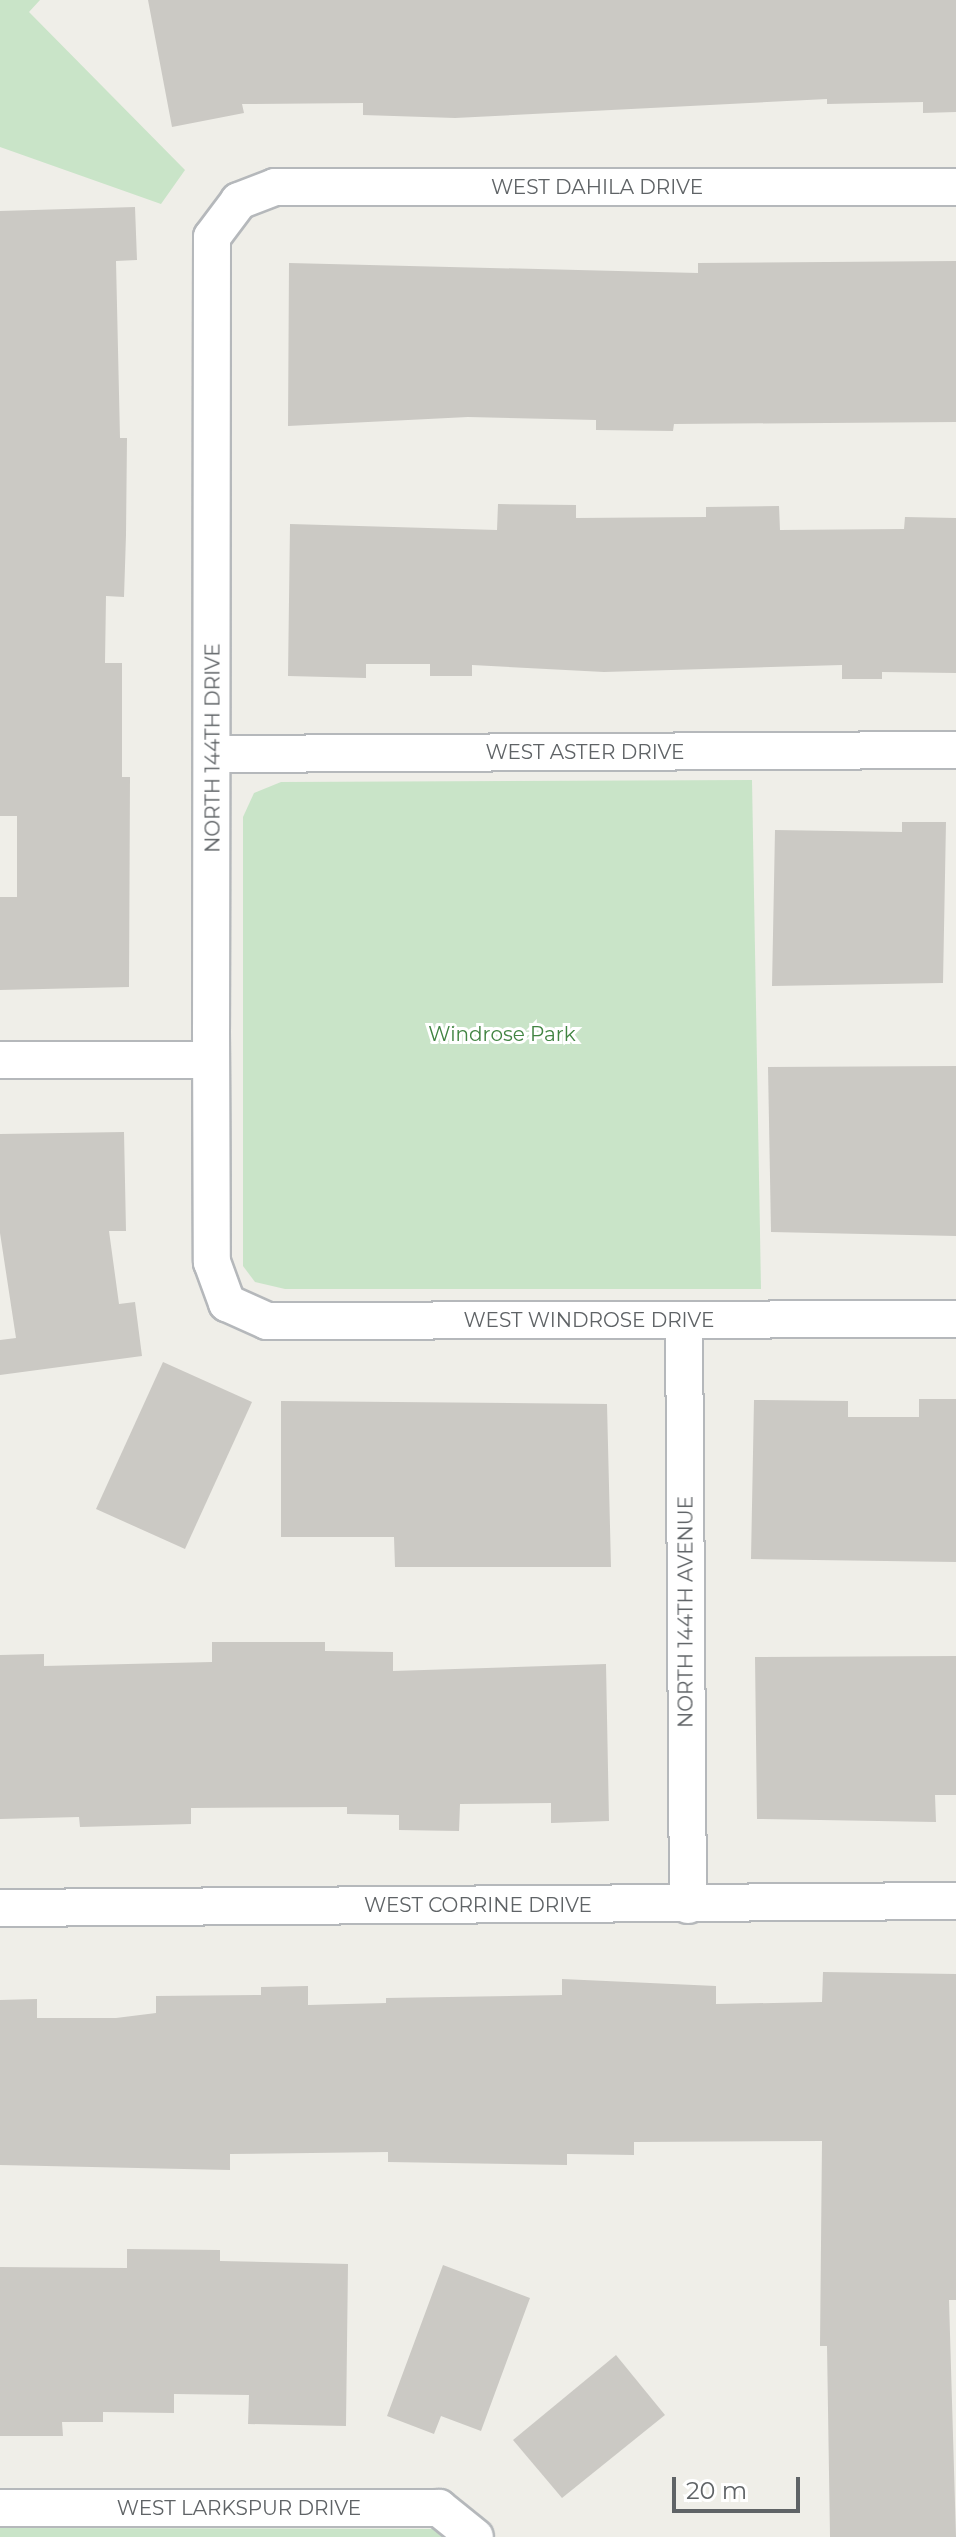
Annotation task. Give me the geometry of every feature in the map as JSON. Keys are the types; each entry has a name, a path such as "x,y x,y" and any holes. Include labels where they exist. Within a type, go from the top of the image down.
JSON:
{"street":[{"name":"WEST DAHILA DRIVE","path":"239,201 275,187 956,187"},
{"name":"NORTH 144TH DRIVE","path":"227,1303 212,1262 212,237 239,201"},
{"name":"WEST ASTER DRIVE","path":"214,754 956,750"},
{"path":"0,1060 211,1060"},
{"name":"WEST WINDROSE DRIVE","path":"227,1303 267,1321 956,1319"},
{"name":"NORTH 144TH AVENUE","path":"684,1320 688,1905"},
{"name":"WEST CORRINE DRIVE","path":"0,1908 956,1901"},
{"name":"WEST LARKSPUR DRIVE","path":"0,2508 439,2508 473,2533"}],"green space":[{"path":"0,0 40,0 29,12 185,170 161,204 0,147"},
{"name":"Windrose Park","path":"752,780 761,1289 285,1289 255,1282 243,1266 243,817 254,793 281,782"},
{"path":"0,2528 448,2529 455,2537 0,2537"}],"building":[{"path":"148,0 956,0 956,112 923,113 923,102 827,104 827,99 455,118 363,115 363,103 242,104 244,113 172,127"},
{"path":"135,207 137,260 116,261 120,438 127,438 126,535 124,597 106,596 105,663 122,663 122,777 130,777 129,987 0,990 0,897 17,897 17,816 0,816 0,211"},
{"path":"956,261 956,422 674,424 673,431 596,430 596,420 468,417 288,426 289,263 698,273 698,263"},
{"path":"498,504 576,505 576,518 706,517 706,507 779,506 780,530 904,529 905,517 956,518 956,673 882,672 882,679 842,679 842,665 604,672 472,665 472,676 430,676 430,664 366,664 366,678 288,676 290,524 497,530"},
{"path":"902,822 946,822 943,983 772,986 775,830 902,832"},
{"path":"956,1066 956,1236 771,1232 768,1067"},
{"path":"124,1132 126,1231 109,1231 119,1304 135,1302 142,1356 0,1375 0,1340 16,1338 0,1233 0,1134"},
{"path":"163,1362 252,1402 185,1549 96,1509"},
{"path":"919,1399 956,1399 956,1562 751,1559 754,1400 848,1401 848,1417 919,1417"},
{"path":"281,1401 607,1404 611,1567 395,1567 394,1537 281,1537"},
{"path":"212,1642 325,1642 325,1651 393,1652 393,1671 606,1664 609,1821 551,1823 551,1803 460,1804 459,1831 399,1830 399,1815 347,1814 347,1807 191,1808 191,1824 80,1827 79,1817 0,1819 0,1655 44,1654 44,1666 212,1662"},
{"path":"956,1656 956,1795 935,1795 936,1822 757,1819 755,1657"},
{"path":"823,1972 956,1974 956,2300 949,2300 956,2537 830,2537 827,2346 820,2346 822,2141 634,2142 634,2155 567,2154 567,2165 388,2162 388,2152 230,2154 230,2170 0,2165 0,2000 37,1999 37,2018 116,2018 156,2013 156,1996 261,1995 261,1987 308,1986 308,2005 386,2003 386,1998 562,1995 562,1979 716,1986 716,2004 822,2002"},
{"path":"127,2249 220,2250 220,2261 348,2264 346,2426 248,2424 249,2395 174,2394 174,2413 103,2412 103,2422 62,2422 63,2436 0,2436 0,2267 127,2268"},
{"path":"443,2265 530,2298 481,2431 441,2416 434,2434 387,2416"},
{"path":"616,2355 665,2415 562,2498 513,2440"}]}
